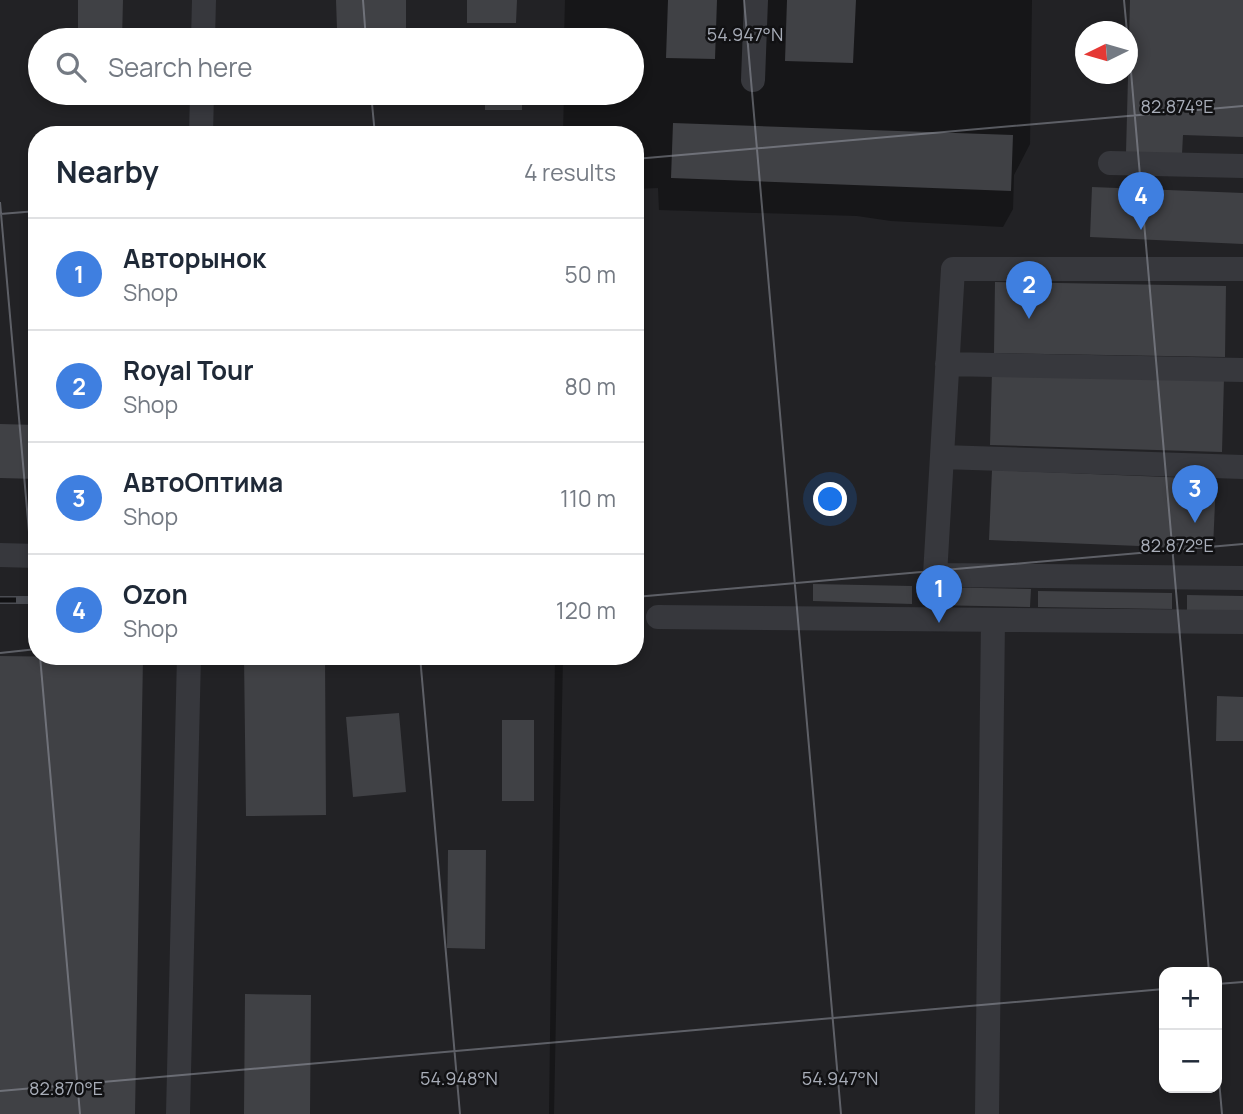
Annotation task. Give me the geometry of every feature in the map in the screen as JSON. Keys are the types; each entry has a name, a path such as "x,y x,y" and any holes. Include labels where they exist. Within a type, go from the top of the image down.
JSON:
{"lane":[{"path":"204,0 204,28"},
{"path":"753,80 756,0"},
{"path":"201,126 202,105"},
{"path":"1110,163 1243,166"},
{"path":"1243,269 953,269 935,575 1243,578"},
{"path":"947,364 1243,370"},
{"path":"942,457 1243,467"},
{"path":"0,555 28,556"},
{"path":"658,617 1243,622"},
{"path":"987,1114 993,620"},
{"path":"178,1114 189,665"}],"shaded area":[{"path":"0,0 565,0 564,28 28,28 28,105 564,105 563,126 28,126 28,665 555,665 549,1114 0,1114"},
{"path":"1032,0 1243,0 1243,1114 554,1114 563,665 644,665 644,189 658,188 659,210 857,216 891,221 1003,227 1013,209 1014,175 1030,144"}],"building":[{"path":"78,0 123,0 122,28 78,28"},
{"path":"336,0 406,0 406,28 337,28"},
{"path":"467,0 517,0 516,23 467,23"},
{"path":"668,0 717,0 715,59 666,58"},
{"path":"787,0 856,0 853,63 785,61"},
{"path":"1130,0 1243,0 1243,137 1183,135 1182,154 1126,153 1128,84 1138,84 1138,21 1129,21"},
{"path":"485,105 522,105 522,110 485,110"},
{"path":"673,123 1013,135 1011,191 671,178"},
{"path":"1092,187 1243,193 1243,244 1090,237"},
{"path":"995,282 1226,286 1225,357 994,353"},
{"path":"992,372 1224,378 1222,452 990,445"},
{"path":"0,424 28,425 28,479 0,478"},
{"path":"992,470 1216,479 1213,549 989,540"},
{"path":"813,584 912,586 912,604 813,601"},
{"path":"932,587 1031,589 1030,607 931,605"},
{"path":"1038,591 1172,593 1172,609 1038,607"},
{"path":"1187,595 1243,596 1243,612 1187,611"},
{"path":"0,656 28,656 28,665 143,665 135,1114 0,1114"},
{"path":"244,665 325,665 326,815 246,816"},
{"path":"1217,696 1243,697 1243,741 1216,741"},
{"path":"399,713 406,792 353,797 346,717"},
{"path":"502,720 534,720 534,801 502,801"},
{"path":"448,850 486,850 485,949 447,948"},
{"path":"245,994 311,995 310,1114 244,1114"}],"railway":[{"path":"0,600 28,600"}],"place":[{"name":"Ozon","path":"1141,230"},
{"name":"Royal Tour","path":"1029,319"},
{"name":"АвтоОптима","path":"1195,523"},
{"name":"Авторынок","path":"939,623"}]}
